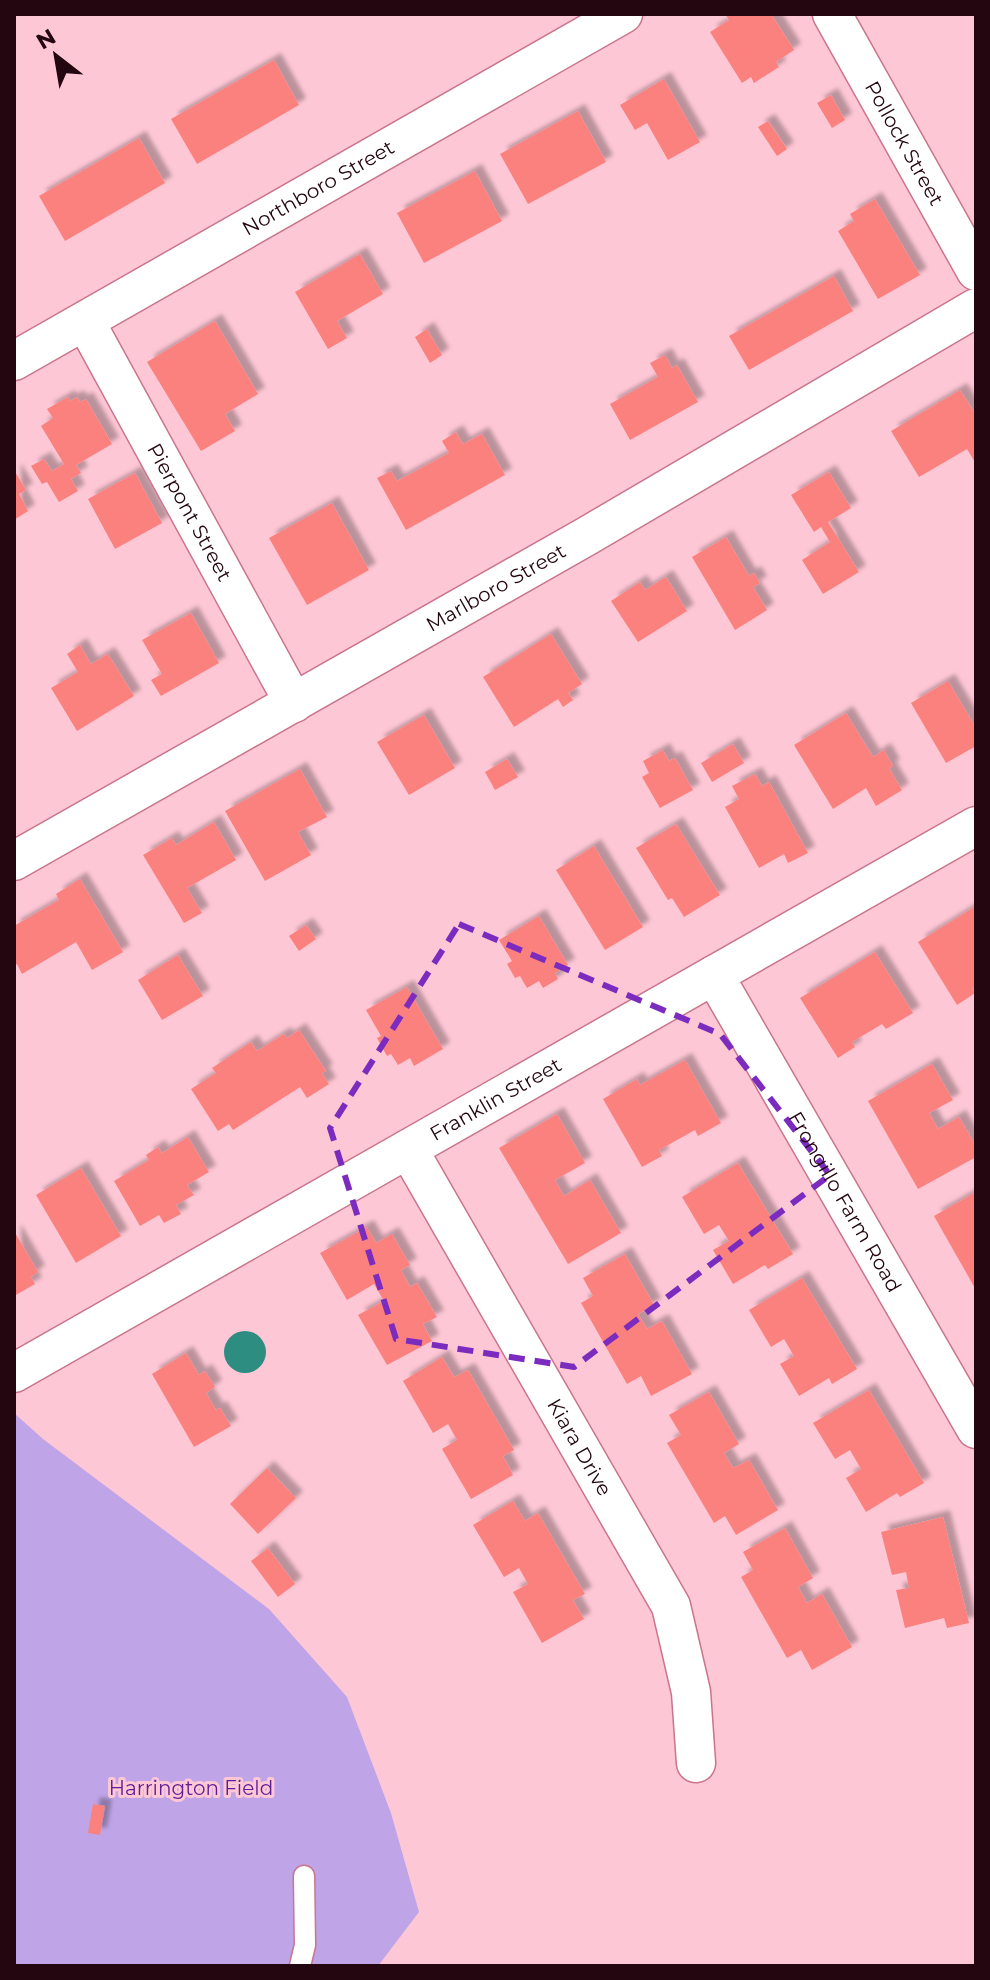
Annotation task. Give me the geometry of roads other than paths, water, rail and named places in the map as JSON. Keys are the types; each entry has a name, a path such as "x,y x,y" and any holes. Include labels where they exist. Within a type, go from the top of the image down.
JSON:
{"street":[{"name":"Northboro Street","path":"14,361 623,14"},
{"name":"Pollock Street","path":"832,14 976,271"},
{"name":"Marlboro Street","path":"14,861 647,501 976,308"},
{"name":"Pierpont Street","path":"85,321 294,703"},
{"name":"Franklin Street","path":"14,1373 976,826"},
{"name":"Frongillo Farm Road","path":"714,975 976,1429"},
{"name":"Kiara Drive","path":"408,1149 671,1606 691,1692 696,1763"}],"lane":[{"path":"300,1966 305,1945 304,1876"}],"park label":[{"name":"Harrington Field","path":"191,1788"}]}
